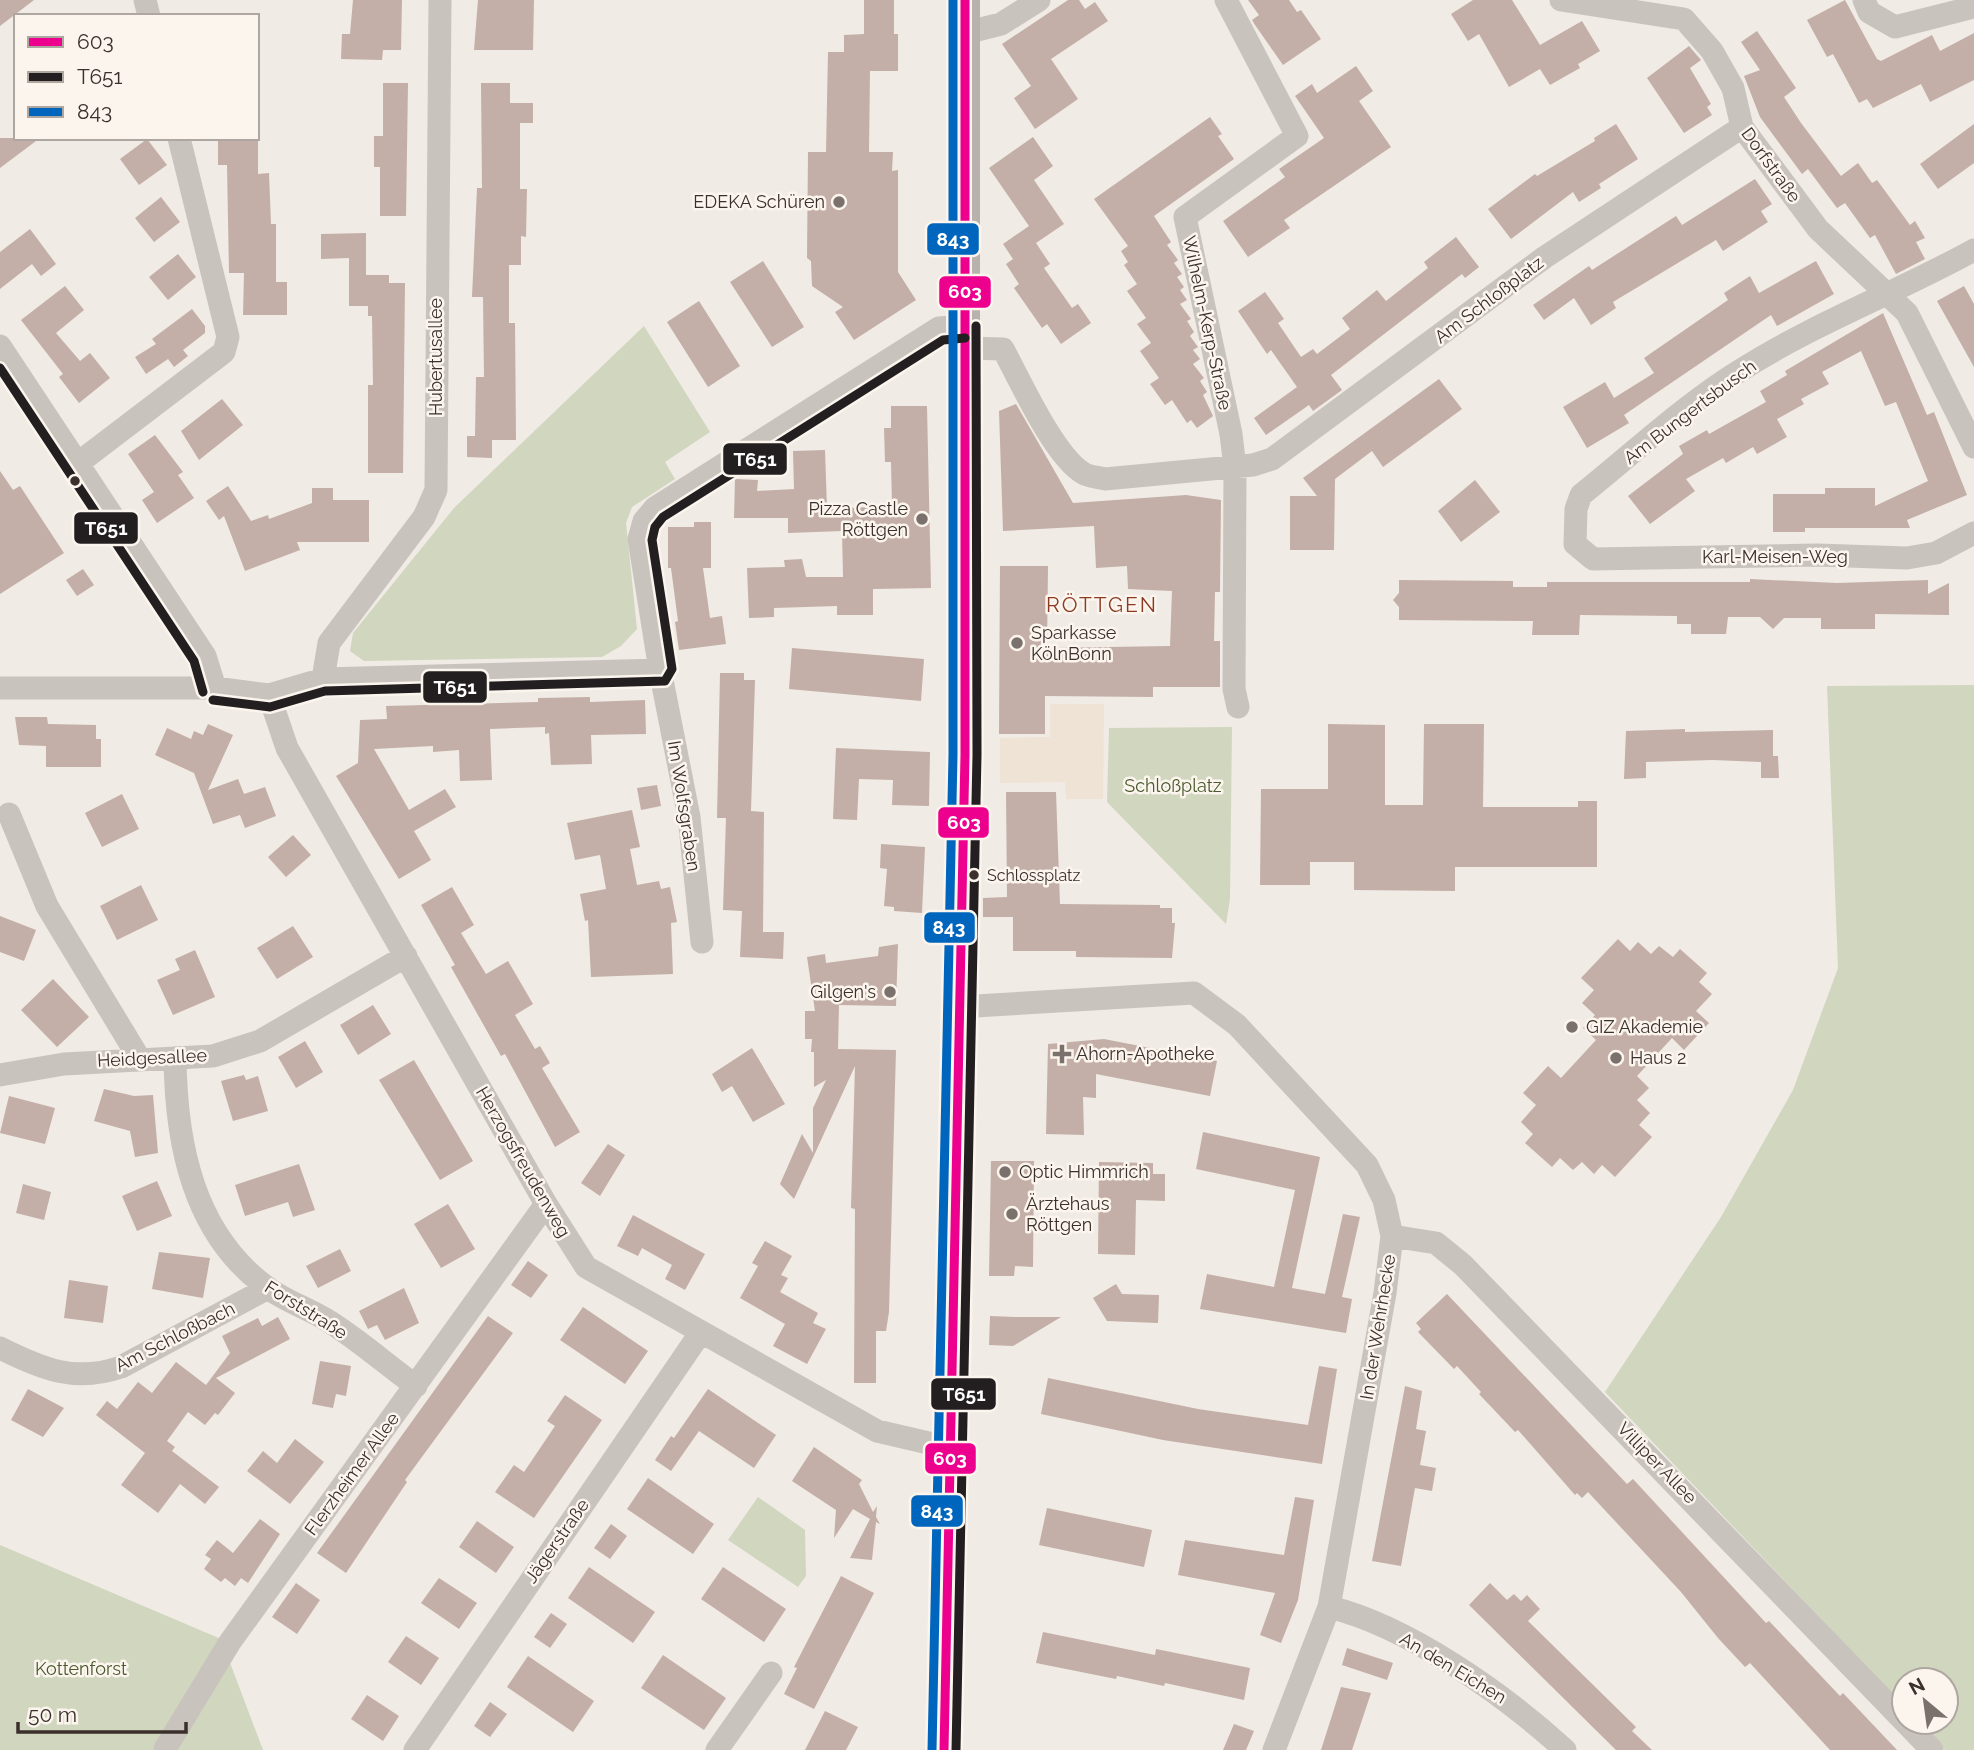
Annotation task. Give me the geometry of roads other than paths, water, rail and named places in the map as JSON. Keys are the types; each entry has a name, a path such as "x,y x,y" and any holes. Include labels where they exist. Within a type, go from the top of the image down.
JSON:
{"main road":[{"path":"944,1750 965,755 965,0"}],"street":[{"name":"Hubertusallee","path":"323,679 329,643 424,517 436,490 440,0"},
{"path":"965,33 1001,24 1039,0"},
{"name":"Wilhelm-Kerp-Straße","path":"1226,0 1297,136 1185,217 1231,434 1235,468"},
{"name":"Dorfstraße","path":"1561,0 1684,19 1712,51 1733,88 1742,127 1818,229 1907,313 1974,447"},
{"path":"1864,0 1869,12 1895,27 1974,7"},
{"name":"Am Schloßplatz","path":"964,337 1003,349 1045,425 1071,463 1085,474 1105,479 1235,468 1272,459 1425,349 1545,257 1742,127"},
{"path":"77,464 224,352 228,337 179,140"},
{"path":"1885,293 1914,283 1974,250"},
{"name":"Am Bungertsbusch","path":"1575,544 1576,509 1581,495 1740,370 1885,293"},
{"name":"Im Wolfsgraben","path":"702,942 689,817 660,670 639,539 643,521 665,502 939,328 964,337"},
{"path":"0,346 205,656 215,688"},
{"path":"1235,468 1234,689 1238,707"},
{"name":"Karl-Meisen-Weg","path":"1575,544 1593,559 1817,555 1907,558 1936,553 1974,533"},
{"path":"0,688 215,688 269,695 323,679 660,670"},
{"name":"Herzogsfreudenweg","path":"269,695 287,748 546,1203 586,1268 877,1432 950,1448"},
{"path":"9,814 47,906 139,1058"},
{"name":"Heidgesallee","path":"0,1075 64,1063 213,1056 260,1041 406,956"},
{"name":"In der Wehrhecke","path":"959,1007 1194,993 1237,1026 1367,1165 1384,1200 1392,1236 1385,1293 1329,1607 1274,1750"},
{"name":"Forststraße","path":"175,1058 175,1088 186,1160 197,1197 212,1230 237,1263 268,1288 331,1322 416,1386"},
{"name":"Flerzheimer Allee","path":"165,1749 230,1642 546,1203"},
{"name":"Villiper Allee","path":"1392,1236 1436,1243 1463,1265 1890,1706"},
{"name":"Am Schloßbach","path":"0,1348 32,1364 76,1376 99,1375 121,1367 268,1288"},
{"name":"Jägerstraße","path":"415,1750 701,1332"},
{"name":"An den Eichen","path":"1329,1607 1363,1615 1467,1674 1518,1709 1558,1748"},
{"path":"717,1750 771,1673"},
{"name":"Villiper Allee","path":"1919,1736 1932,1750"}],"place":[{"name":"EDEKA Schüren","path":"839,202"},
{"name":"Pizza Castle Röttgen","path":"922,519"},
{"name":"Sparkasse KölnBonn","path":"1017,643"},
{"name":"Schlossplatz","path":"974,875"},
{"name":"Gilgen's","path":"890,992"},
{"name":"GIZ Akademie","path":"1572,1027"},
{"name":"Ahorn-Apotheke","path":"1062,1054"},
{"name":"Haus 2","path":"1616,1058"},
{"name":"Optic Himmrich","path":"1005,1172"},
{"name":"Ärztehaus Röttgen","path":"1012,1214"}],"district":[{"name":"RÖTTGEN","path":"1102,605"}],"park label":[{"name":"Schloßplatz","path":"1173,786"},
{"name":"Kottenforst","path":"81,1669"}]}
